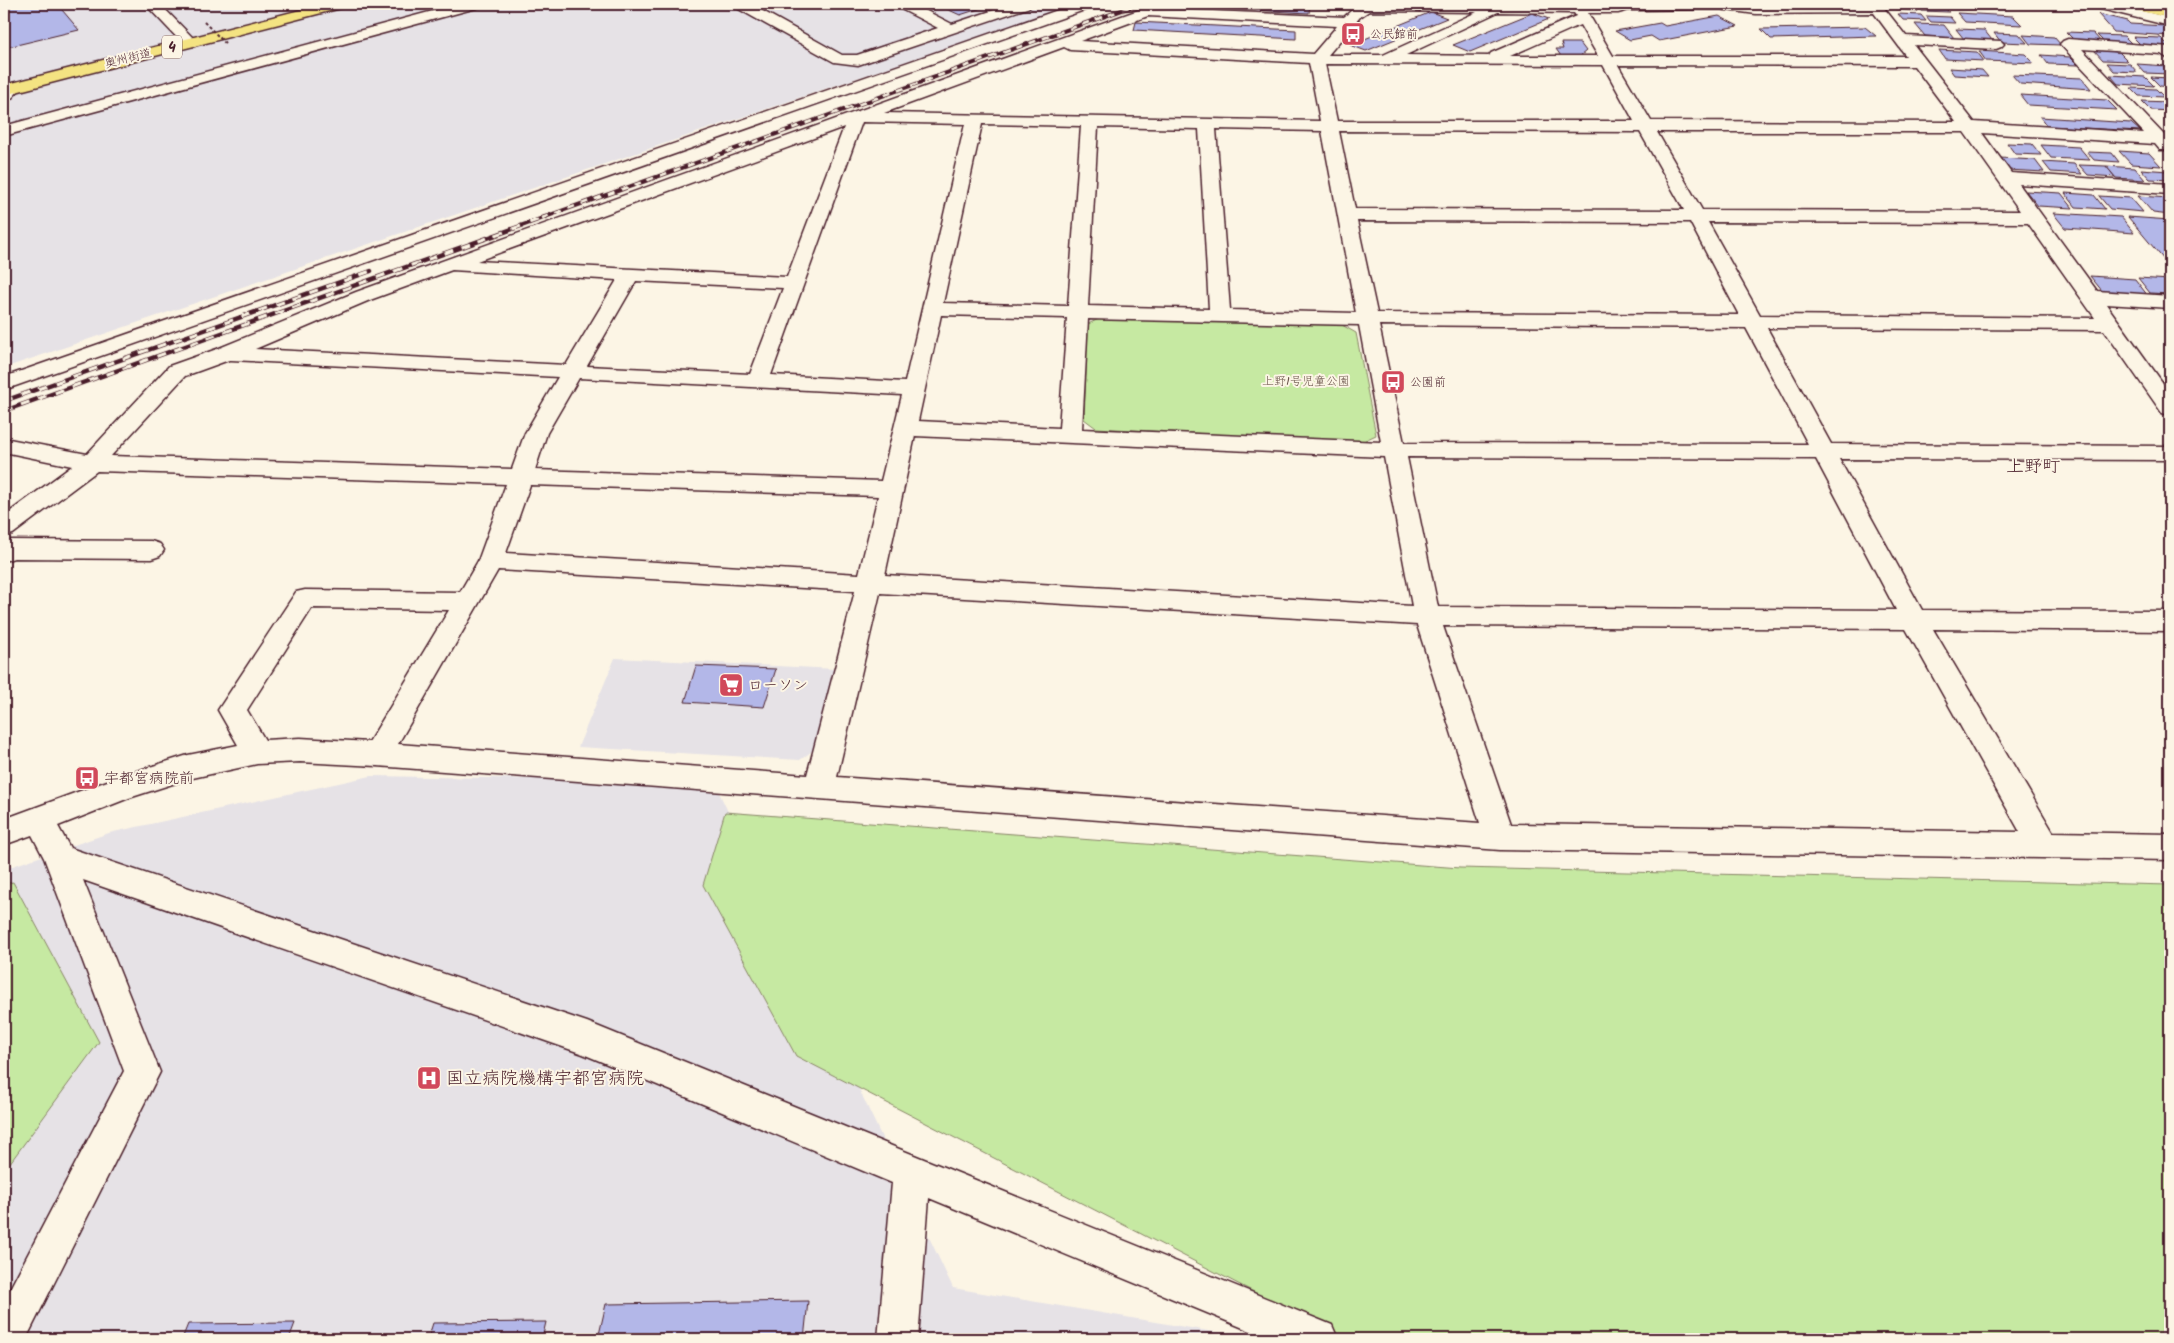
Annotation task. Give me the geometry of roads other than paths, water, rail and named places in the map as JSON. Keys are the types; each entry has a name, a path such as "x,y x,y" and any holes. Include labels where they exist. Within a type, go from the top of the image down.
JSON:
{"highway":[{"name":"奥州街道","path":"6,89 305,4"},
{"name":"奥州街道","path":"186,39 340,4"},
{"path":"2129,4 2170,14"},
{"path":"2154,4 2170,8"}],"street":[{"path":"152,4 186,39"},
{"path":"4,131 475,4"},
{"path":"740,4 839,59 858,60 1025,4"},
{"path":"902,4 951,29"},
{"path":"4,384 1088,4"},
{"path":"4,528 92,463 177,371 225,354 364,296 1168,4"},
{"path":"2098,4 2170,22"},
{"path":"1646,20 1650,17 1689,9 1694,5"},
{"path":"1485,60 1587,17 1628,6 1719,5 1756,10 1876,7 1968,127 2170,408"},
{"path":"1147,12 1357,9 1415,6 1500,7 1587,17"},
{"path":"1385,23 1411,12 1415,6"},
{"path":"1382,60 1500,7"},
{"path":"1357,9 1321,55 1330,126 1392,450 1427,616 1500,838"},
{"path":"1587,17 1608,61 1696,216 1914,619 2044,845"},
{"path":"1085,35 1382,60 1917,61"},
{"path":"1901,40 1996,44"},
{"path":"2167,143 2068,44 2165,50 2170,56"},
{"path":"1058,45 1321,55"},
{"path":"856,118 1330,126 1968,127 2167,143"},
{"path":"758,382 856,118"},
{"path":"819,788 870,583 975,119"},
{"path":"1070,434 1090,121"},
{"path":"1207,124 1220,316"},
{"path":"2005,178 2170,190"},
{"path":"1348,215 2033,217"},
{"path":"447,266 796,283"},
{"path":"377,754 491,561 536,433 630,275"},
{"path":"2090,296 2170,302"},
{"path":"932,309 1368,319 2110,324"},
{"path":"225,354 913,389"},
{"path":"905,428 1392,450 2170,453"},
{"path":"4,445 92,463 891,489"},
{"path":"4,552 10,548 151,550"},
{"path":"491,561 1427,616 2170,621"},
{"path":"257,752 232,710 305,599 469,601"},
{"path":"4,832 40,820 120,788 188,767 257,752 300,750 377,754 1500,838 2170,847"},
{"path":"5,1339 142,1072 59,858 40,820"},
{"path":"59,858 587,1040 1318,1339"},
{"path":"898,1339 912,1173"}],"railway":[{"path":"542,218 1139,4"},
{"path":"4,411 546,217"},
{"path":"4,401 371,271"}],"place":[{"name":"公民館前","path":"1353,34"},
{"name":"公園前","path":"1393,382"},
{"name":"ローソン","path":"731,685"},
{"name":"宇都宮病院前","path":"87,778"},
{"name":"国立病院機構宇都宮病院","path":"429,1078"}],"district":[{"name":"上野町","path":"2033,466"}],"park label":[{"name":"上野1号児童公園","path":"1306,381"}]}
